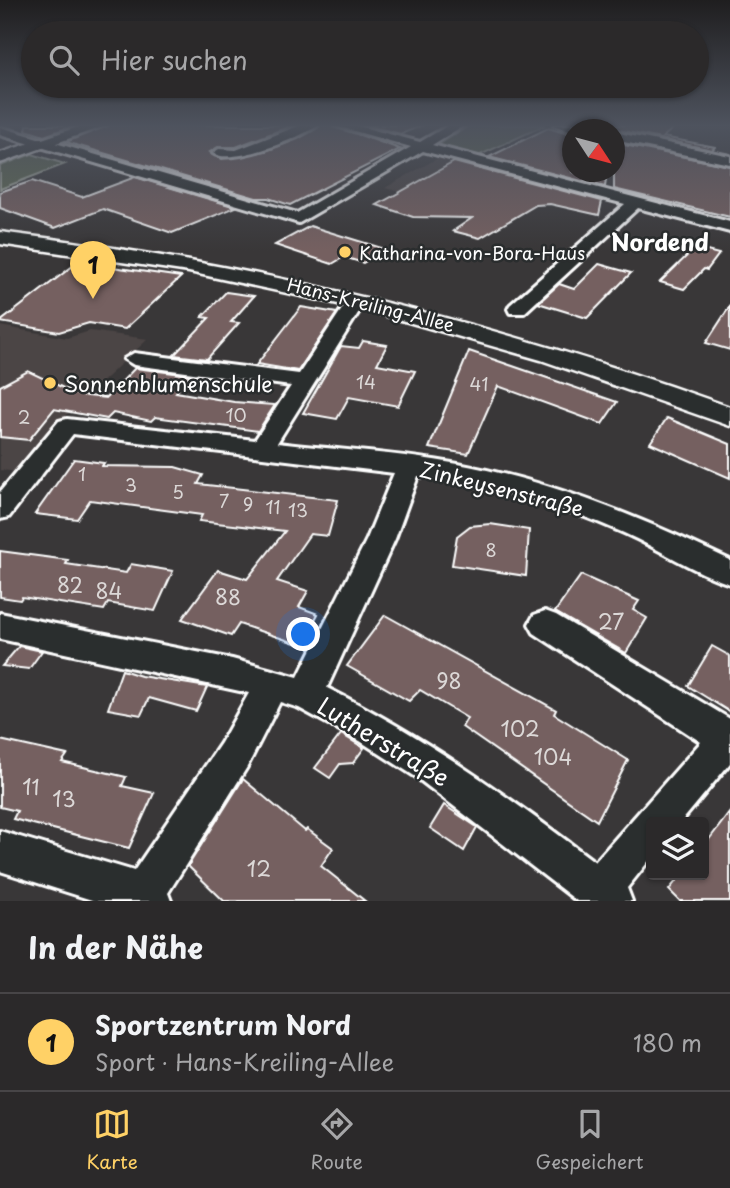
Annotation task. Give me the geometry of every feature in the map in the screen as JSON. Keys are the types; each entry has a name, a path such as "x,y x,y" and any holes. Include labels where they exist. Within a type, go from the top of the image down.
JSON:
{"street":[{"path":"124,167 299,218 386,167"},
{"path":"504,167 730,227"},
{"path":"517,309 637,201"},
{"name":"Hans-Kreiling-Allee","path":"0,237 162,259 338,294 461,326 607,371 730,417"},
{"path":"262,448 351,310"},
{"path":"134,359 305,381"},
{"name":"Zinkeysenstraße","path":"0,510 67,426 410,464 538,492 634,526 730,573"},
{"path":"0,851 144,899 234,755 290,689 381,539 410,464"},
{"path":"545,624 729,737 660,817"},
{"name":"Lutherstraße","path":"0,626 290,689 373,729 429,764 604,895"},
{"path":"604,895 646,834"}],"shaded area":[{"path":"422,167 489,167 519,175 463,208 385,188"},
{"name":"Sonnenblumenschule","path":"0,326 67,338 90,331 148,339 53,427 20,472 0,470"}],"green space":[{"path":"0,167 57,167 0,189"}],"building":[{"path":"151,167 365,167 290,205 268,198 256,198"},
{"path":"445,167 473,167 602,201 599,215 550,204 536,205 480,238 453,231 472,218 413,217 377,205"},
{"path":"528,167 562,167 562,176"},
{"path":"625,167 730,167 730,217 614,189 614,182 625,182"},
{"path":"135,177 236,207 172,233 103,209 55,228 0,208 0,192 32,181 82,197"},
{"path":"586,182 606,182 605,187"},
{"path":"310,226 385,249 363,263 344,257 332,264 275,245"},
{"path":"695,248 719,254 707,270 704,269 684,289 660,282"},
{"path":"78,262 181,277 125,329 89,323 59,332 0,322"},
{"path":"599,264 631,273 587,318 538,303 559,284 574,289"},
{"path":"226,292 254,296 231,322 239,323 207,359 174,355 209,318 202,317"},
{"path":"730,306 730,350 706,343"},
{"path":"301,307 337,313 298,371 257,364"},
{"path":"363,341 387,345 377,364 415,371 398,406 349,397 337,419 303,413 341,346 359,348"},
{"path":"469,351 617,402 602,424 498,386 468,454 429,448"},
{"path":"135,368 190,375 176,392 234,402 275,405 258,431 155,417 151,421 113,413 107,419 54,409 29,440 0,437 0,386 28,371 78,395 106,398"},
{"path":"667,418 730,444 730,478 650,443"},
{"path":"74,459 104,463 102,466 175,467 203,475 198,484 338,500 328,536 310,534 277,581 308,591 299,607 318,614 301,645 239,624 231,636 182,619 218,570 247,579 285,531 199,521 202,515 90,500 77,519 35,514"},
{"path":"490,524 529,530 526,576 452,565 457,536 470,526"},
{"path":"0,551 68,560 66,564 126,573 131,564 173,571 155,611 108,603 104,610 22,597 20,600 0,597"},
{"path":"581,575 639,601 633,610 647,618 626,653 555,612"},
{"path":"385,615 556,710 554,714 628,760 597,821 462,727 467,718 420,690 409,701 347,666"},
{"path":"19,646 42,651 29,669 2,666"},
{"path":"712,646 730,656 730,712 688,686"},
{"path":"122,670 141,676 207,687 196,711 149,698 141,715 108,709"},
{"path":"341,734 364,748 353,763 340,764 330,778 315,768"},
{"path":"0,740 67,755 62,762 126,777 122,786 154,793 129,848 13,819 17,811 0,807"},
{"path":"243,779 305,831 307,829 333,848 321,866 365,901 224,901 188,866"},
{"path":"444,805 477,827 464,851 430,828"},
{"path":"730,812 730,901 680,901 669,890 677,880 709,880 709,839"}],"place":[{"name":"Katharina-von-Bora-Haus","path":"345,252"},
{"name":"Sportzentrum Nord","path":"93,299"},
{"name":"Sonnenblumenschule","path":"50,383"}],"district":[{"name":"Nordend","path":"660,241"}]}
